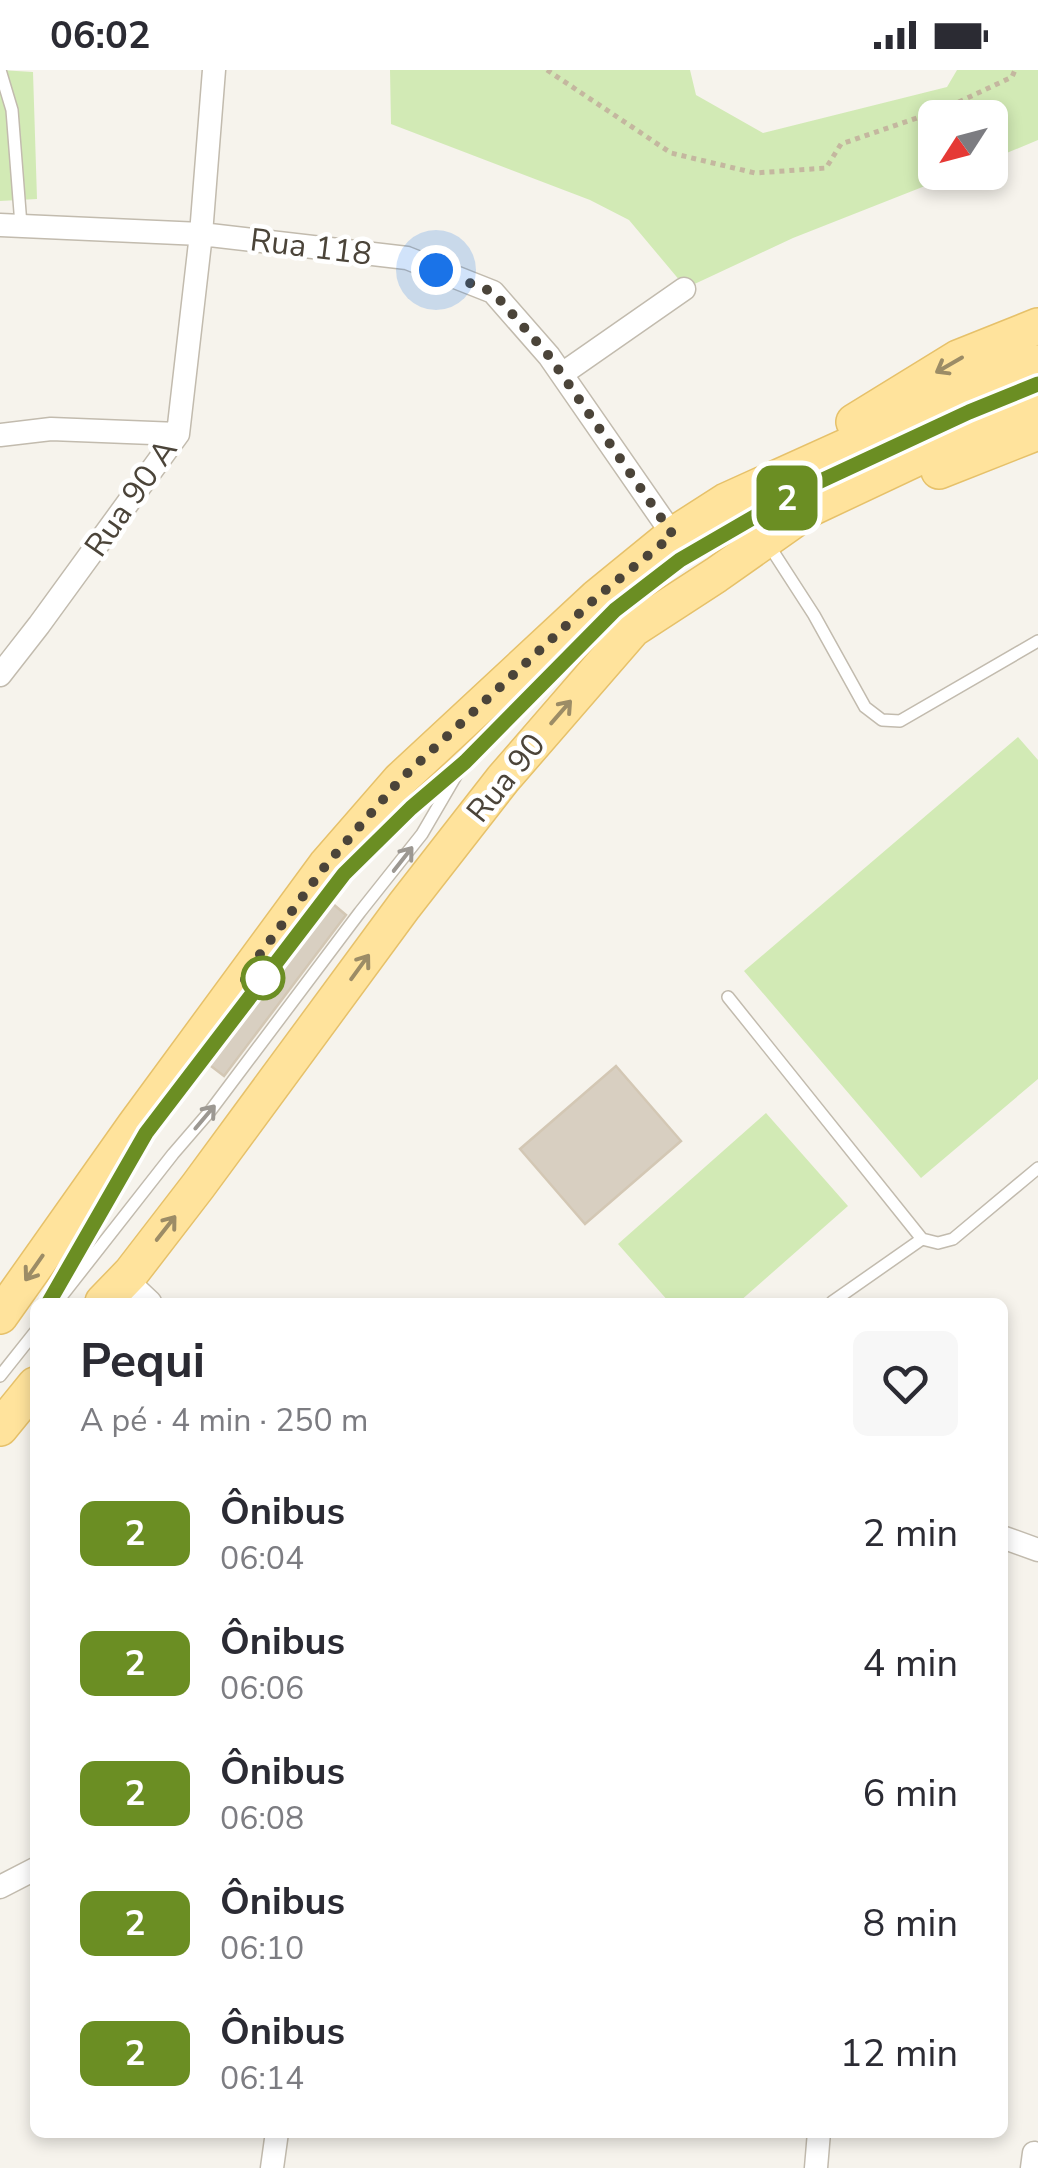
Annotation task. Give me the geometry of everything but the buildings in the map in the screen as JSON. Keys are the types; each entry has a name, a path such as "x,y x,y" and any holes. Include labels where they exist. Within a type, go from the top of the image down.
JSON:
{"main road":[{"path":"726,501 958,358 1038,326"},
{"name":"Rua 90","path":"0,1316 326,865 400,780 597,597 673,535 726,501 1038,362"},
{"name":"Rua 90","path":"114,1298 140,1288 198,1186 404,906 503,779 633,629 810,508 1038,404"},
{"path":"716,575 934,474 1038,432"},
{"path":"0,1428 30,1391"}],"street":[{"name":"Rua 90 A","path":"0,674 178,434 202,234 214,70"},
{"name":"Rua 118","path":"10,225 202,234 406,258 493,292 549,356 673,535"},
{"path":"562,374 684,289"},
{"path":"0,435 51,429 178,434"},
{"path":"1008,1539 1038,1550"},
{"path":"0,1887 30,1872"},
{"path":"272,2168 276,2138"},
{"path":"816,2168 818,2138"}],"lane":[{"path":"0,70 12,110 10,225"},
{"path":"273,965 344,874 465,762 615,610 680,560 799,491 1038,384"},
{"path":"772,550 814,615 865,708 882,720 900,721 1038,641"},
{"path":"61,1298 422,834 465,762"},
{"path":"728,997 922,1240 938,1243 953,1238 1038,1168"},
{"path":"50,1298 136,1150"},
{"path":"838,1298 922,1240"},
{"path":"0,1376 30,1336"}],"path":[{"path":"547,70 671,154 755,173 826,168 841,144 946,108 1012,77 1016,70"}],"green space":[{"path":"0,70 33,72 37,199 0,201"},
{"path":"390,70 690,70 696,95 763,133 947,87 957,70 1038,70 1038,140 1008,152 1008,100 918,100 918,189 793,238 686,288 629,220 590,200 391,124"},
{"path":"1018,737 1038,760 1038,1079 921,1178 744,971"},
{"path":"766,1113 848,1206 744,1298 665,1298 618,1244"}],"bus line":[{"name":"2","path":"51,1298 146,1133 344,874 465,762 615,610 680,560 799,491 1038,384"}],"route":[{"path":"263,978 241,980 326,865 400,780 597,597 673,535 549,356 493,292 436,270"}]}
